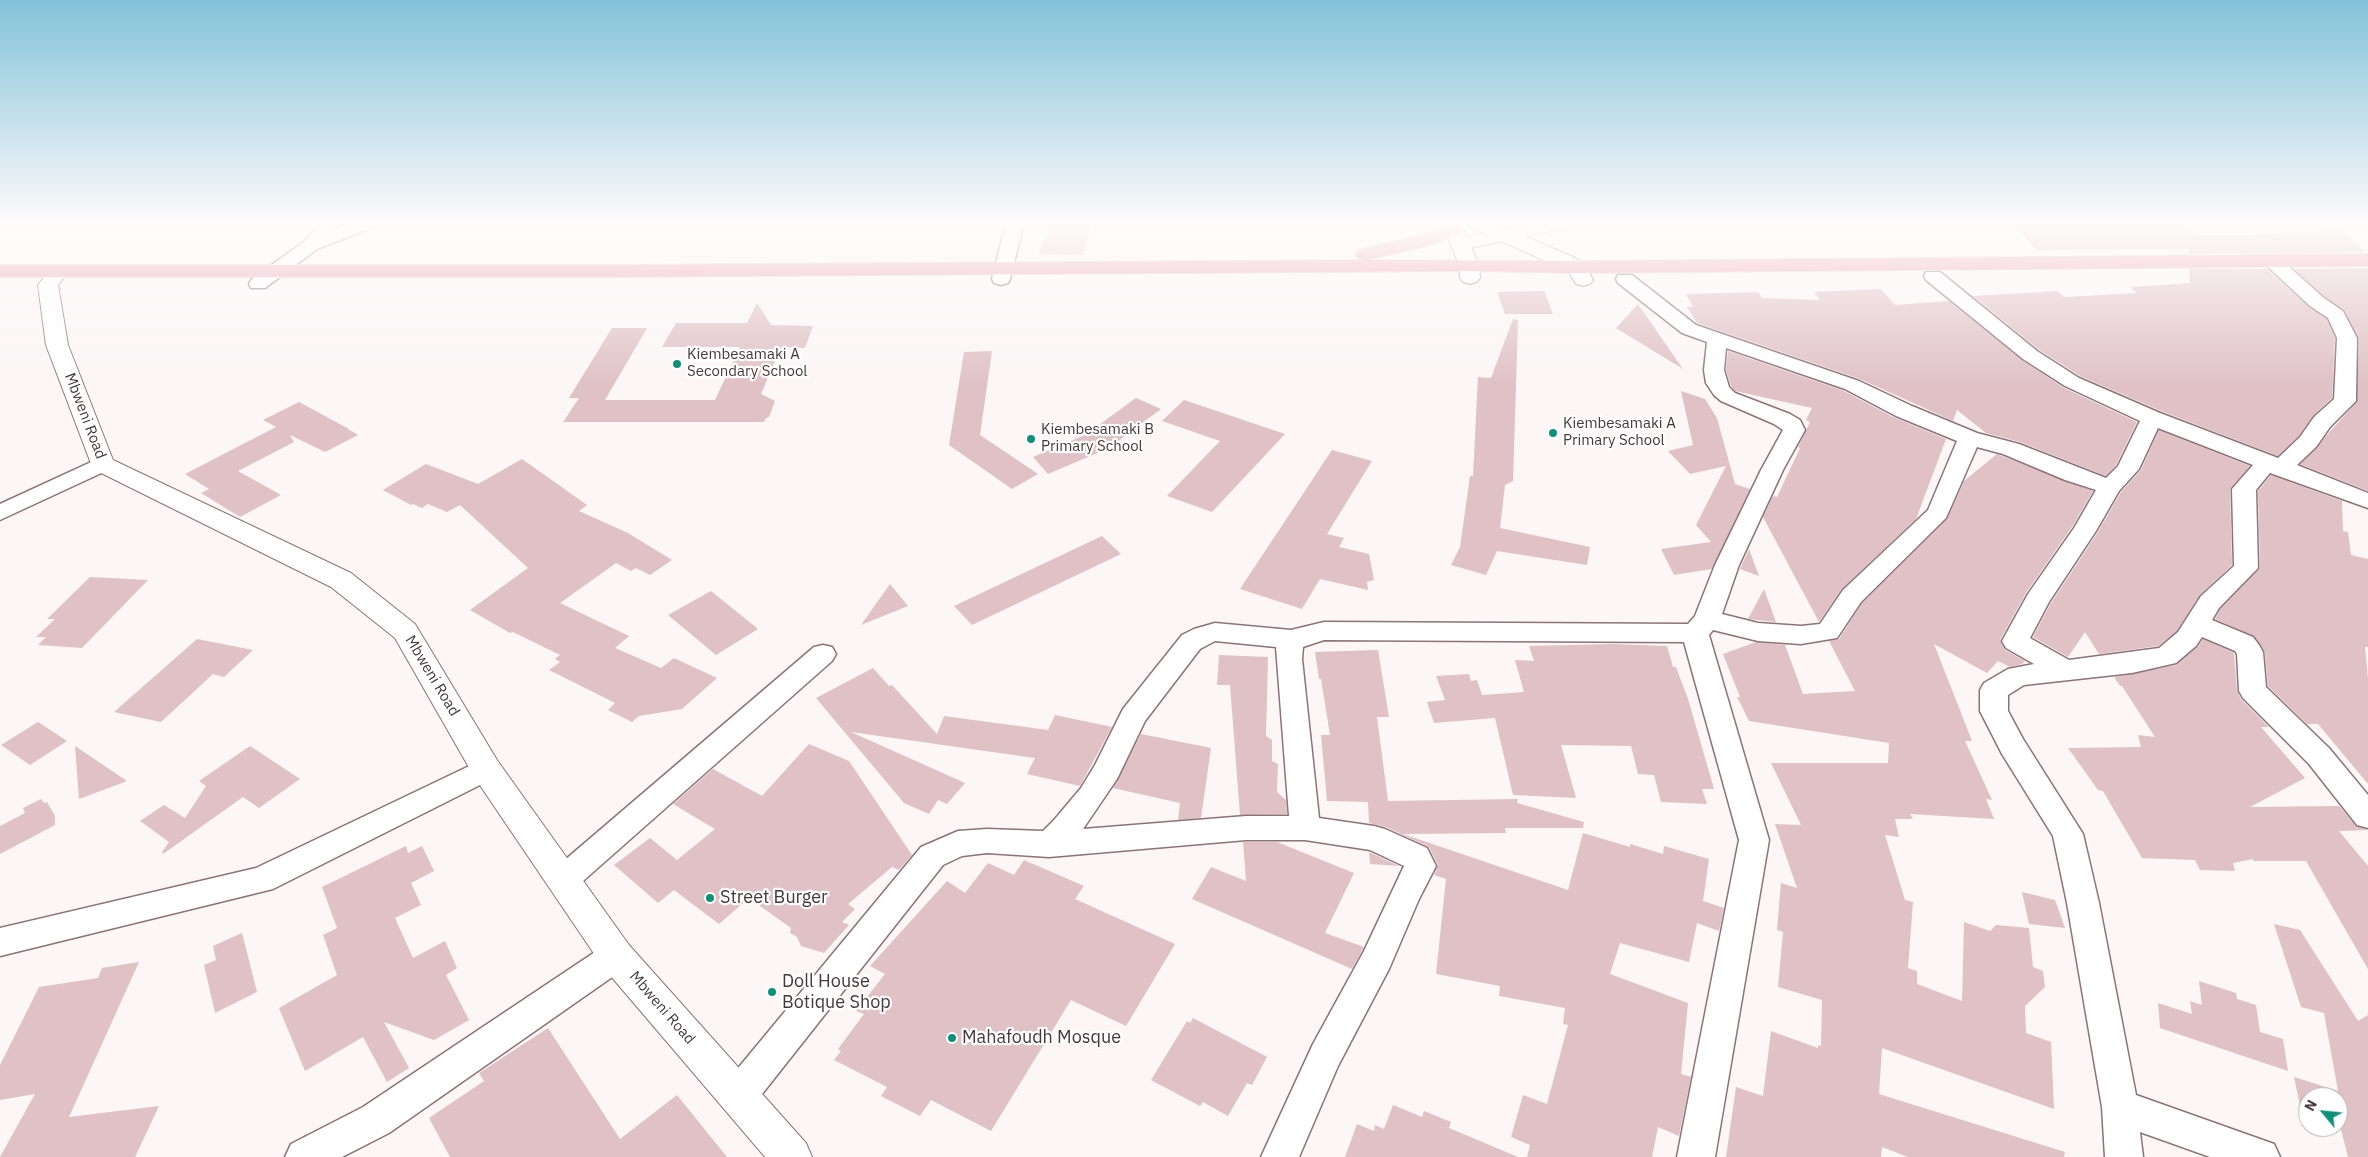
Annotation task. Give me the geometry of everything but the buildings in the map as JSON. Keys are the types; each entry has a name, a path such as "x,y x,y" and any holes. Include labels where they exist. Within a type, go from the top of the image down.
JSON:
{"main road":[{"path":"40,277 53,279 258,284 732,277"},
{"path":"0,285 53,279 109,277"},
{"path":"1607,277 1625,279 1831,277"}],"street":[{"path":"258,284 268,277"},
{"path":"1934,277 2037,359 2072,382 2152,418 2368,501"},
{"path":"2124,1157 2120,1107 2085,913 2068,834 2012,746 1994,711 1994,690 2018,676 2132,663 2167,656 2187,639 2210,602 2246,568 2244,489 2264,466 2282,467 2308,442 2322,422 2345,401 2347,338 2336,315 2317,302 2290,277"},
{"name":"Mbweni Road","path":"53,279 57,344 102,464 341,580 405,631 486,769 616,956 792,1157"},
{"path":"1625,279 1690,329 1852,385 1904,411 1969,438 2010,450 2073,475 2110,487"},
{"path":"1696,1157 1754,840 1701,626 1727,565 1772,470 1794,430 1782,419 1728,396 1721,390 1716,383 1714,370 1717,338"},
{"path":"2064,670 2014,641 2027,622 2037,600 2084,531 2110,487 2128,469 2152,418"},
{"path":"1049,844 1065,829 1092,796 1107,771 1133,716 1191,642 1203,635 1215,632 1294,640 1307,634 1324,631 1701,626 1801,635 1828,632 1852,596 1938,513 1969,438"},
{"path":"0,513 102,464"},
{"path":"2196,624 2244,644 2250,652 2253,691 2319,756 2368,816"},
{"path":"1294,640 1289,648 1289,658 1305,828"},
{"path":"564,880 823,654"},
{"path":"0,942 262,880 486,769"},
{"path":"738,1096 932,856 958,844 987,841 1049,844 1246,828 1305,828 1374,838 1416,857 1420,866 1404,896 1377,959 1325,1056 1280,1157"},
{"path":"304,1157 376,1120 616,956"},
{"path":"2120,1107 2260,1157"}],"place":[{"name":"Kiembesamaki A Secondary School","path":"677,364"},
{"name":"Kiembesamaki A Primary School","path":"1553,433"},
{"name":"Kiembesamaki B Primary School","path":"1031,439"},
{"name":"Street Burger","path":"710,898"},
{"name":"Doll House Botique Shop","path":"772,992"},
{"name":"Mahafoudh Mosque","path":"952,1038"}]}
